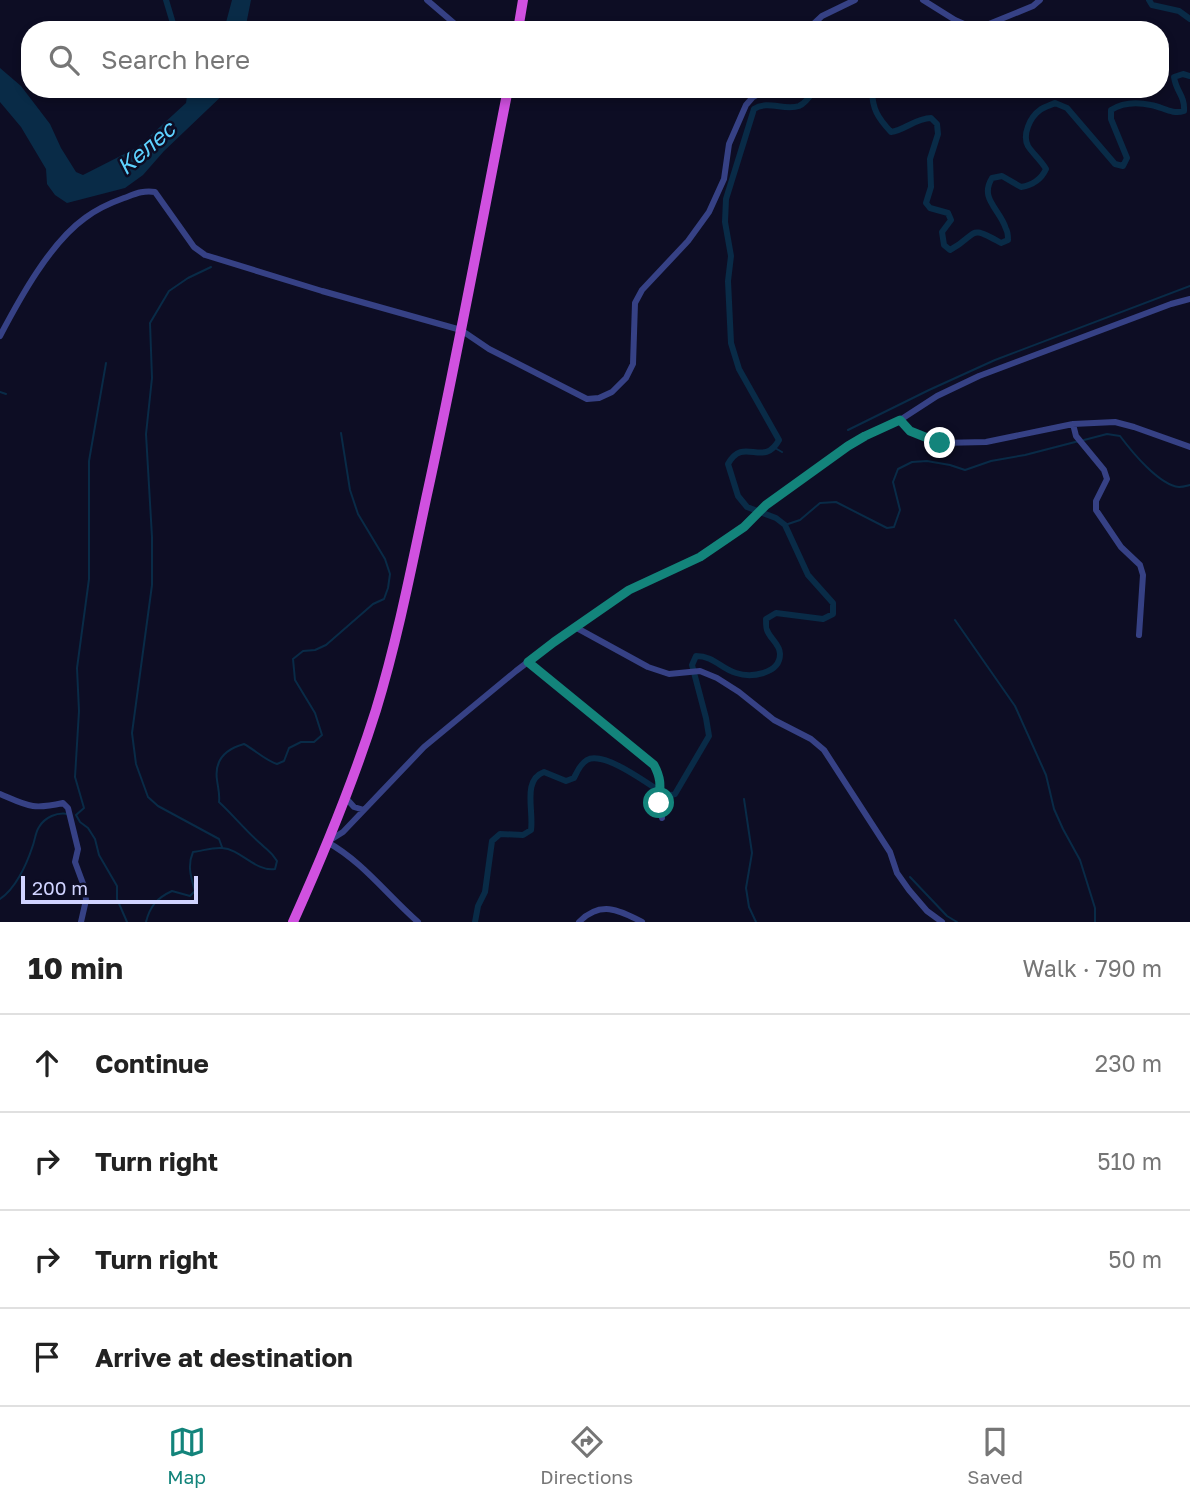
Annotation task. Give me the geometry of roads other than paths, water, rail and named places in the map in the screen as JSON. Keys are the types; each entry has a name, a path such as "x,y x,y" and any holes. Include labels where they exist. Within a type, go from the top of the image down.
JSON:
{"highway":[{"path":"520,21 523,0"},
{"path":"293,922 345,797 376,709 398,631 506,98"}],"street":[{"path":"428,0 452,21"},
{"path":"817,21 855,0"},
{"path":"923,0 957,21"},
{"path":"996,21 1033,6 1040,0"},
{"path":"0,336 18,302 59,242 84,218 104,206 145,190 155,192 194,247 205,255 321,292 461,330 489,349 587,399 599,398 612,392 626,378 633,364 635,303 642,290 688,241 709,212 724,179 729,144 746,105 752,98"},
{"path":"418,922 345,852 327,842 343,832 425,747 528,662 629,590 700,557 744,527 766,505 848,446 900,420 937,396 979,376 1190,299"},
{"path":"900,420 910,431 940,443 986,442 1073,424 1115,422 1190,447"},
{"path":"1073,424 1076,436 1104,470 1107,479 1096,501 1096,510 1121,547 1140,565 1143,575 1139,635"},
{"path":"575,627 596,636 648,667 669,674 700,671 717,678 774,720 811,739 824,750 890,852 897,873 909,890 927,911 942,922"},
{"path":"528,662 654,765 660,776 659,803 662,818"},
{"path":"0,794 30,807 42,808 63,803 68,808 78,849 75,862 85,889 86,900 81,922"},
{"path":"345,797 354,807 364,810"},
{"path":"579,922 588,913 599,909 624,913 642,922"}],"water":[{"path":"232,0 251,0 247,21 226,21"},
{"name":"Келес","path":"0,68 21,86 21,98 30,98 50,124 76,172 83,175 138,147 186,103 187,98 220,98 143,175 125,188 67,203 55,195 47,184 46,169 21,127 0,102"}],"waterway":[{"path":"166,0 172,21"},
{"path":"1149,0 1152,5 1179,11 1190,19"},
{"path":"873,98 877,113 891,132 931,118 937,124 938,134 930,159 931,187 926,203 930,208 948,213 951,220 942,232 944,245 950,250 977,232 1001,243 1008,240 1008,233 989,198 989,185 992,178 1002,176 1021,187 1042,176 1046,169 1026,142 1030,122 1040,110 1055,103 1067,108 1115,164 1123,166 1127,158 1111,119 1111,110 1135,103 1175,112 1184,111 1174,77 1183,74 1190,76"},
{"path":"475,922 478,906 485,892 492,841 500,834 523,835 531,830 530,797 537,776 544,772 566,781 574,778 587,760 595,758 616,764 667,796 675,794 709,736 692,665 696,656 708,658 736,673 764,673 775,666 780,654 767,629 766,619 776,613 823,619 833,614 833,603 808,575 785,525 776,518 747,507 738,496 728,464 740,452 767,452 779,440 739,369 731,343 728,281 731,256 725,222 726,199 754,109 765,105 799,106 808,98"},
{"path":"211,267 169,291 150,323 152,378 146,434 152,585 132,733 136,764 148,797 158,806 219,839 222,847"},
{"path":"848,430 995,360 1190,286"},
{"path":"76,815 84,808 75,777 79,711 77,668 89,579 89,461 106,363"},
{"path":"0,392 6,394"},
{"path":"146,922 152,907 162,897 172,891 190,896 195,891 190,867 193,852 215,848 229,849 254,864 275,869 277,861 273,855 219,802 219,761 227,752 244,744 277,764 284,761 289,748 301,742 314,742 322,735 315,713 295,680 293,659 303,651 326,645 373,604 384,599 390,574 385,559 358,514 350,490 341,433"},
{"path":"1084,440 1107,434 1120,436 1146,467 1163,480 1179,487 1190,485"},
{"path":"785,525 800,520 820,503 836,502 887,528 894,527 900,510 893,482 898,469 912,462 927,461 965,470 991,461 1079,441"},
{"path":"775,448 782,452"},
{"path":"955,620 1015,706 1046,775 1054,809 1080,860 1095,908 1095,922"},
{"path":"744,799 752,853 746,888 749,907 756,922"},
{"path":"0,899 19,876 42,823 52,816 68,814"},
{"path":"76,815 95,839 99,855 117,886 117,899 127,922"},
{"path":"910,877 947,916 957,922"}]}
